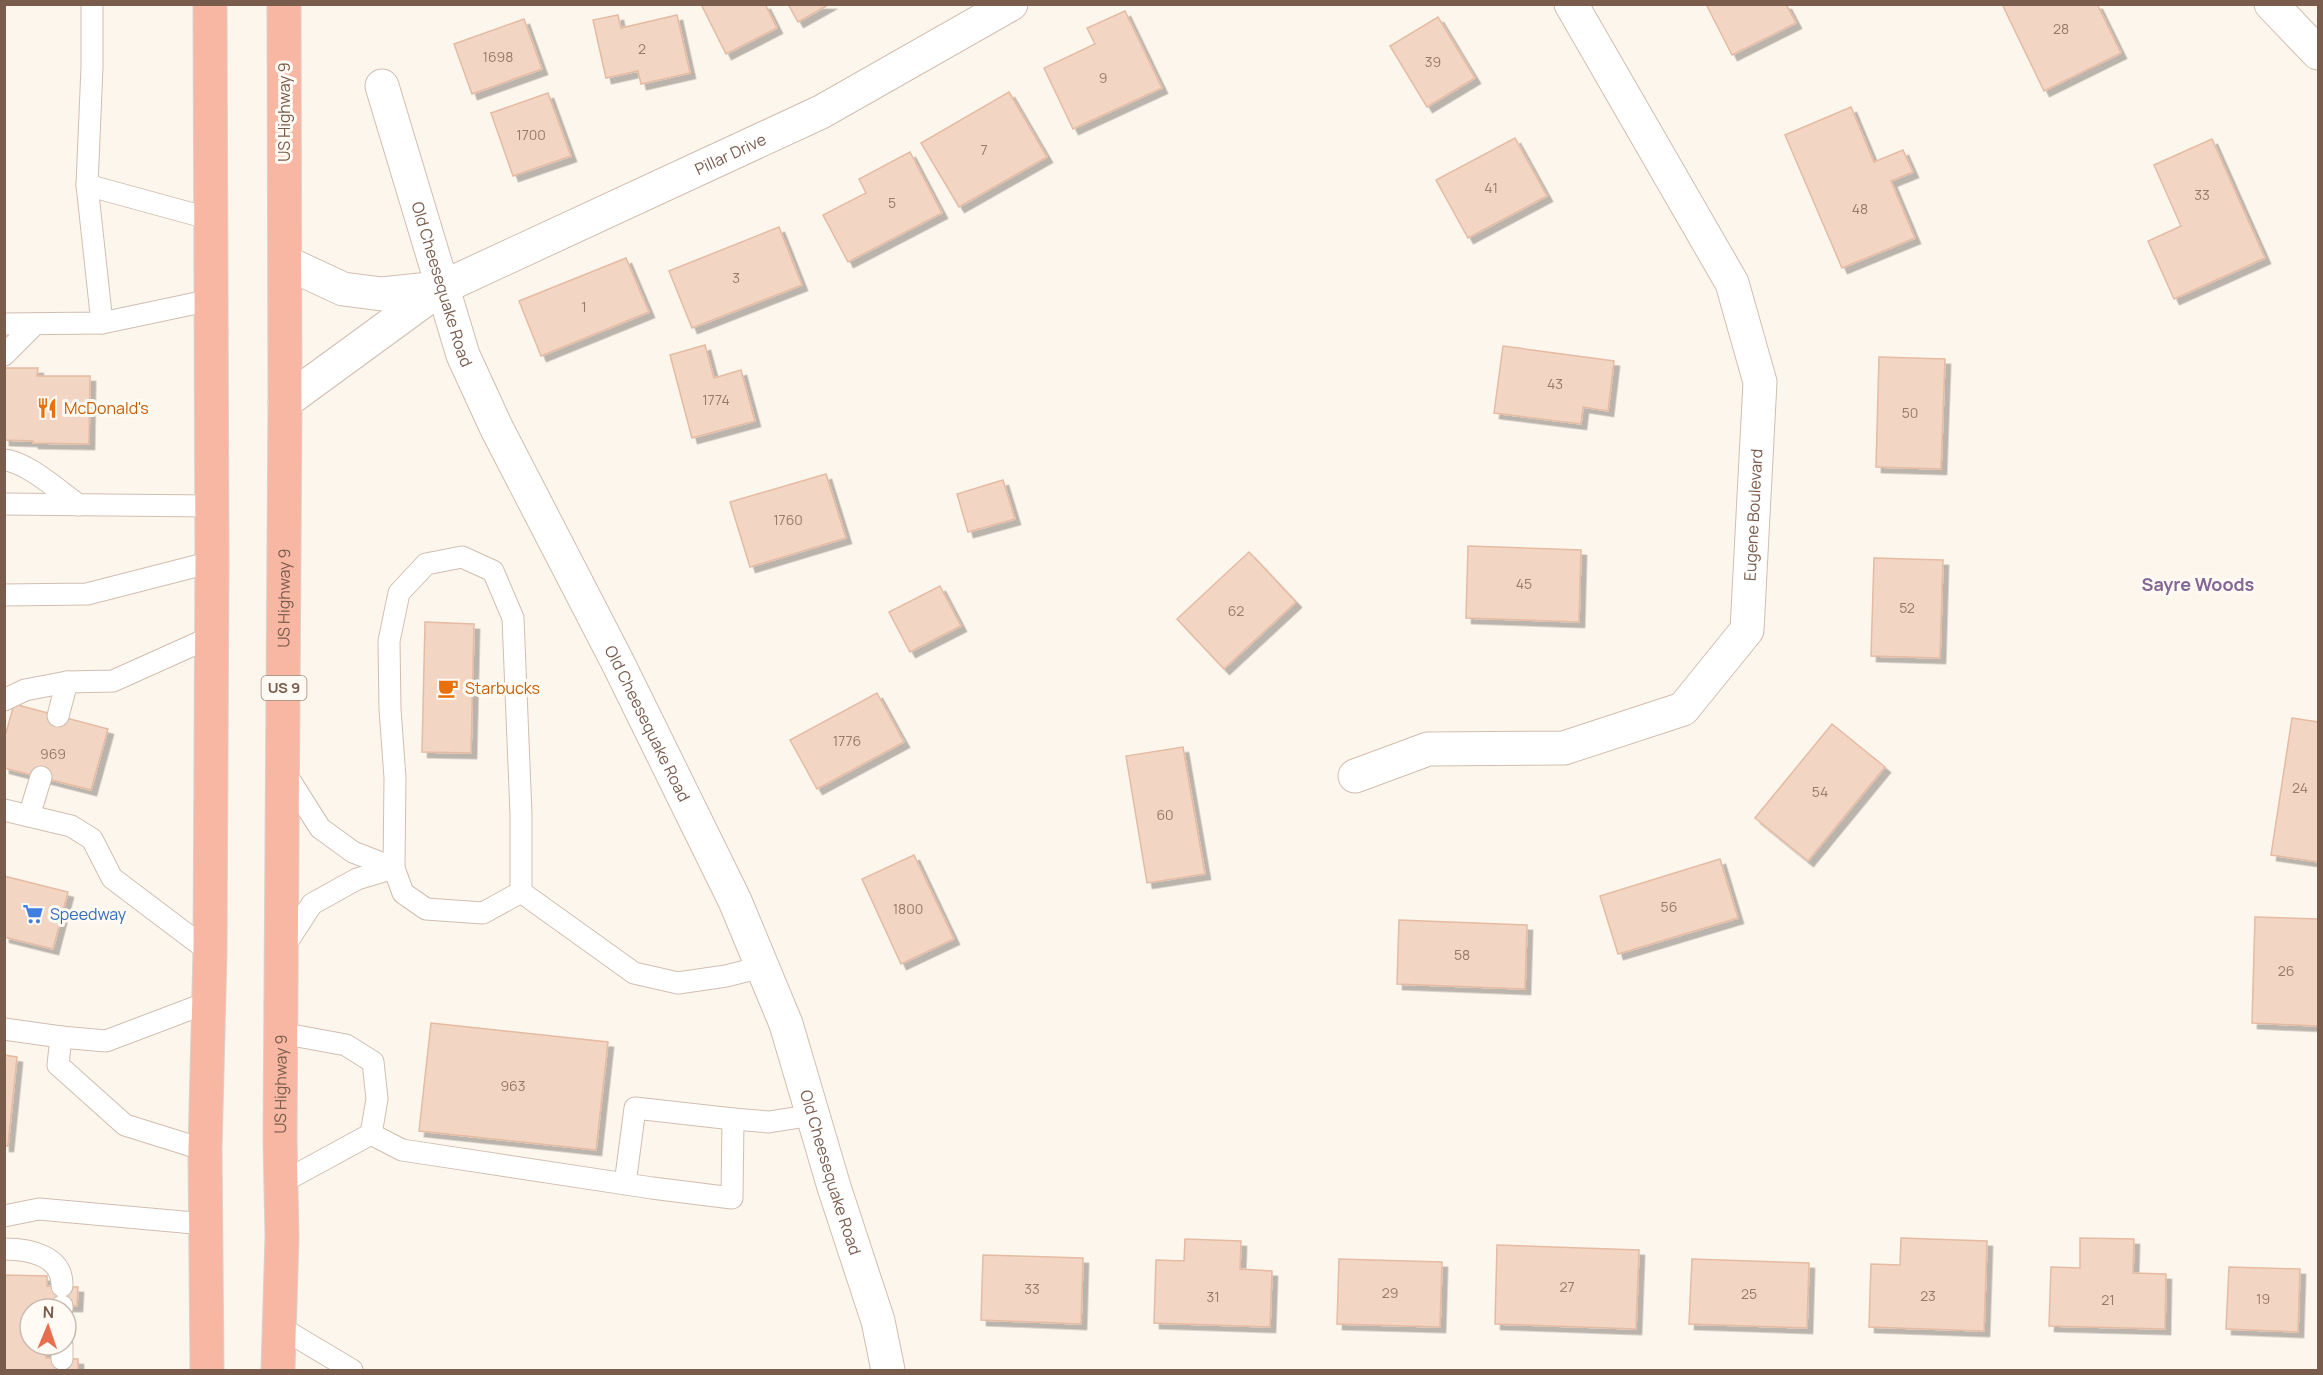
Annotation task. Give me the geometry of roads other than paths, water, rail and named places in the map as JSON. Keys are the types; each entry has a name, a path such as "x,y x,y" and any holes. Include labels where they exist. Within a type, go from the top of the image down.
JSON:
{"highway":[{"path":"207,1371 205,1150 210,952 212,562 210,4"},
{"name":"US Highway 9","path":"278,1371 285,402 284,4"}],"street":[{"name":"Pillar Drive","path":"285,402 441,288 821,112 1011,4"},
{"name":"Eugene Boulevard","path":"1355,776 1428,749 1564,748 1683,709 1747,630 1760,382 1732,283 1571,4"},
{"path":"2271,4 2319,53"},
{"name":"Old Cheesequake Road","path":"382,86 463,355 496,428 735,901 786,1024 834,1188 878,1321 888,1371"},
{"name":"Pillar Drive","path":"285,262 343,289 382,294 441,288"}],"lane":[{"path":"92,4 87,185 102,323"},
{"path":"87,185 210,219"},
{"path":"4,324 102,323 211,300"},
{"path":"4,355 35,324"},
{"path":"4,460 29,470 79,505"},
{"path":"4,504 212,506"},
{"path":"462,557 493,571 513,618 521,814 521,892 483,913 426,909 403,894 394,868 395,778 390,709 389,641 399,593 426,564 462,557"},
{"path":"4,595 87,594 212,562"},
{"path":"4,700 25,690 67,682 113,681 211,637"},
{"path":"58,716 67,682"},
{"path":"283,771 320,828 353,852 394,868"},
{"path":"29,816 41,777"},
{"path":"4,810 71,826 92,839 112,878 210,952"},
{"path":"282,951 312,904 357,879 394,868"},
{"path":"521,892 634,973 678,983 726,976 762,967"},
{"path":"4,1029 106,1041 209,1002"},
{"path":"281,1033 346,1045 373,1062 377,1099 371,1134"},
{"path":"62,1037 57,1065 125,1125 205,1150"},
{"path":"625,1184 634,1108 769,1122 813,1115"},
{"path":"371,1134 402,1150 732,1198 733,1119"},
{"path":"281,1183 371,1134"},
{"path":"4,1216 39,1209 205,1224"},
{"path":"4,1249 15,1249 49,1258 60,1272 62,1297"},
{"path":"280,1327 352,1371"}],"place":[{"name":"McDonald's","path":"47,408"},
{"name":"Starbucks","path":"448,688"},
{"name":"Speedway","path":"33,914"}],"district":[{"name":"Sayre Woods","path":"2198,585"}]}
